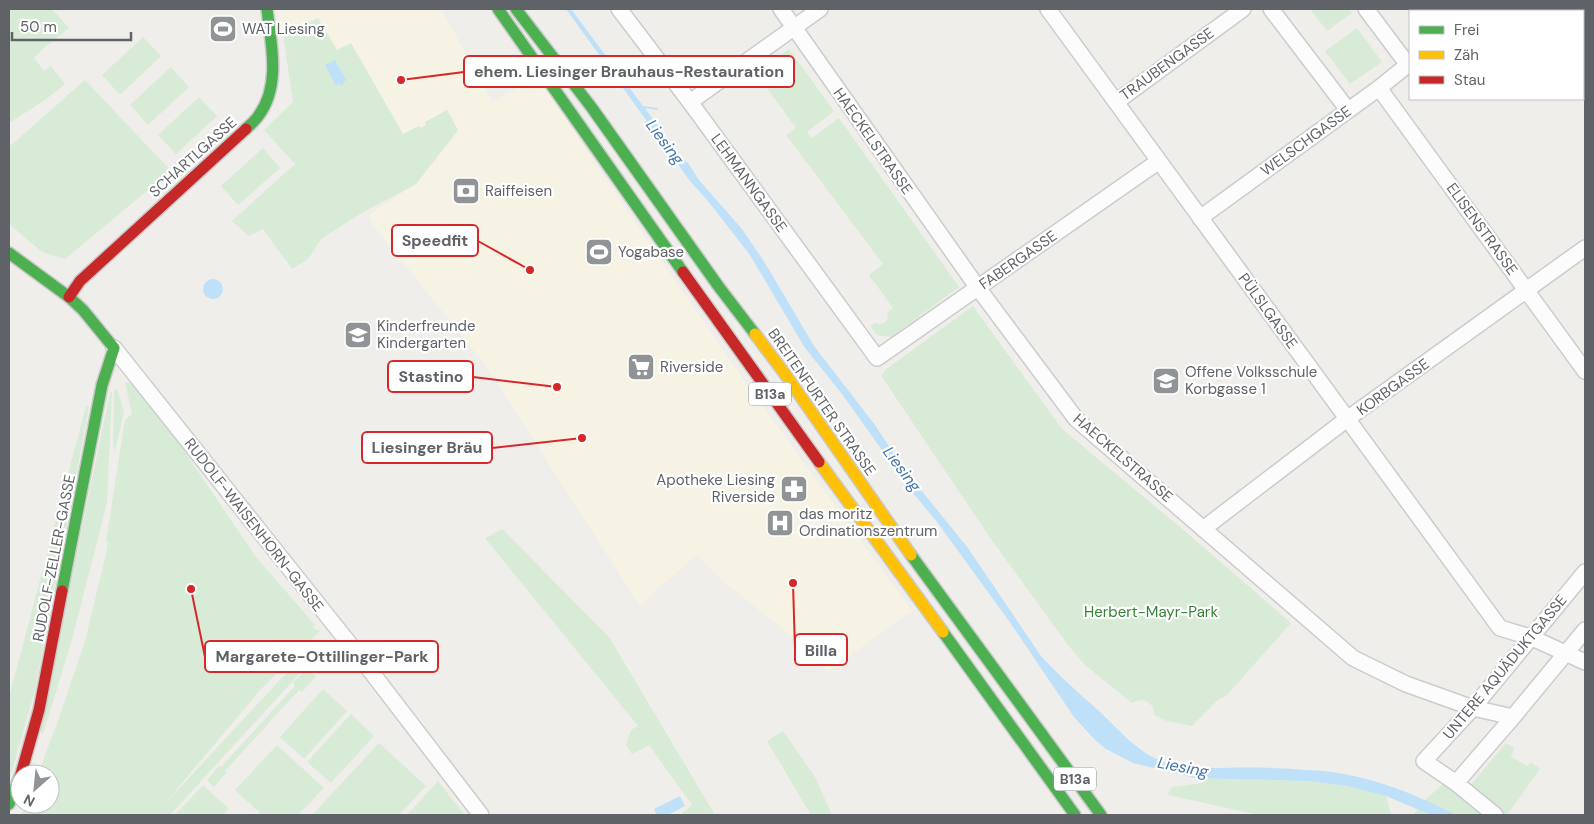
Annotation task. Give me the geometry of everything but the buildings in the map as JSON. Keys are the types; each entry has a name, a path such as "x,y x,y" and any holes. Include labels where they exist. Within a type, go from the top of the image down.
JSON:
{"main road":[{"name":"SCHARTLGASSE","path":"69,297 80,281 144,220 240,136 260,114 270,92 273,63 267,9"},
{"name":"B13a","path":"498,9 790,422 905,578 1075,815"},
{"name":"BREITENFURTER STRASSE","path":"516,9 592,108 719,287 785,374 901,541 1101,815"},
{"name":"RUDOLF-WAISENHORN-GASSE","path":"9,253 69,297 83,310 114,348"},
{"name":"RUDOLF-ZELLER-GASSE","path":"23,764 39,710 102,385 114,348"},
{"path":"1015,732 1030,720"}],"street":[{"name":"LEHMANNGASSE","path":"619,9 690,102 877,358"},
{"name":"HAECKELSTRASSE","path":"780,9 978,288 1076,419 1353,658 1406,684 1473,708 1513,718"},
{"path":"690,102 820,9"},
{"name":"PÜLSLGASSE","path":"1048,9 1500,628 1530,637 1585,662"},
{"name":"TRAUBENGASSE","path":"1116,102 1243,9"},
{"path":"1271,9 1348,110"},
{"path":"1366,9 1409,64"},
{"name":"WELSCHGASSE","path":"1200,218 1379,88 1409,64"},
{"name":"ELISENSTRASSE","path":"1379,88 1585,371"},
{"name":"FABERGASSE","path":"877,358 1159,161"},
{"name":"KORBGASSE","path":"1203,529 1347,420 1585,248"},
{"name":"RUDOLF-WAISENHORN-GASSE","path":"114,348 356,652 481,815"},
{"name":"UNTERE AQUÄDUKTGASSE","path":"1456,783 1424,761 1473,708 1585,572"},
{"path":"1495,815 1456,783 1513,718 1585,630"}],"shaded area":[{"path":"277,9 441,9 493,102 537,76 748,386 912,611 828,671 784,630 729,586 697,555 640,606 487,367 374,226 369,215 416,184 453,138 458,130 447,110 425,122 427,125 420,128 419,126 403,134 351,43 337,50 318,18 283,34"}],"green space":[{"path":"9,9 52,9 69,28 34,58 44,71 51,66 65,84 45,100 9,123"},
{"path":"1310,9 1349,9 1352,13 1327,31"},
{"path":"318,18 337,50 351,43 403,134 419,126 421,128 426,125 425,122 447,110 458,130 416,184 360,214 321,239 308,259 292,269 263,229 249,236 232,221 295,164 264,130 293,102 283,34"},
{"path":"1357,28 1382,62 1350,84 1325,51"},
{"path":"143,37 161,56 120,95 102,75"},
{"path":"789,49 834,111 807,132 812,138 839,118 959,287 891,337 877,335 870,326 875,323 884,323 888,318 887,313 893,308 869,275 883,264 786,135 796,128 756,73"},
{"path":"171,67 189,87 148,125 130,105"},
{"path":"85,80 171,171 65,259 42,252 9,224 9,147"},
{"path":"199,97 217,116 176,154 158,135"},
{"path":"263,148 280,168 238,205 221,186"},
{"name":"Herbert-Mayr-Park","path":"973,306 1062,429 1291,623 1226,696 1218,700 1192,726 1167,721 1154,715 1153,707 1146,701 1138,700 1132,703 1085,665 1068,645 991,539 884,380 882,375 885,370"},
{"path":"130,382 176,439 256,557 315,625 313,628 320,631 261,689 161,808 314,643 322,649 170,815 21,815 60,814 60,764 42,764 85,641 106,554 108,542 106,541 125,420 132,414 125,383"},
{"path":"117,389 124,412 115,451 113,443 114,391"},
{"path":"110,392 112,392 107,503 71,643 43,734 40,733"},
{"path":"86,406 89,406 74,487 65,486"},
{"path":"61,501 70,506 35,690 14,764 10,764 10,774 9,697"},
{"path":"502,529 609,637 715,815 680,815 692,805 649,745 632,754 626,745 631,730 638,726 485,538"},
{"path":"307,668 316,676 302,692 299,690 225,771 227,772 214,787 207,780 295,686 293,683"},
{"path":"323,689 347,711 304,759 280,737"},
{"path":"351,714 374,736 331,783 307,762"},
{"path":"783,731 815,777 832,815 811,815 767,741"},
{"path":"379,743 426,786 399,815 312,815"},
{"path":"1506,743 1514,748 1511,757 1528,766 1531,762 1540,769 1507,815 1504,815 1469,787"},
{"path":"277,745 324,788 298,815 262,815 235,790"},
{"path":"1203,778 1308,781 1347,786 1386,796 1391,814 1259,815 1168,795 1173,787 1197,784 1203,782"},
{"path":"1449,779 1495,815 1413,815 1426,799"},
{"path":"438,781 465,815 407,815"},
{"path":"203,785 229,809 223,815 175,815"}],"water":[{"name":"Liesing","path":"566,9 571,9 643,106 658,108 657,110 645,108 675,150 689,164 698,179 742,229 765,263 814,346 875,425 904,469 968,548 1041,656 1128,739 1152,757 1169,764 1185,767 1277,768 1347,774 1403,791 1456,815 1431,815 1386,796 1347,786 1308,781 1195,778 1133,763 1106,749 1095,740 1074,717 1009,621 937,522 909,488 842,394 805,348 750,255 690,181"},
{"path":"335,60 346,80 343,86 339,84 336,86 325,65"},
{"path":"213,279 220,282 223,289 220,296 213,299 206,296 203,289 206,282"},
{"path":"680,796 685,806 668,815 657,815 654,809"}],"traffic: fast":[{"path":"246,129 259,115 270,91 273,64 267,9"},
{"path":"498,9 683,272"},
{"path":"516,9 592,108 719,287 755,334"},
{"path":"9,253 69,297 83,310 114,348 102,385 62,591"},
{"path":"911,555 1101,815"},
{"path":"943,632 1075,815"}],"traffic: slow":[{"path":"755,334 911,555"},
{"path":"819,462 943,632"}],"traffic: jam":[{"path":"69,297 80,281 246,129"},
{"path":"683,272 819,462"},
{"path":"24,764 39,710 62,591"}],"place":[{"name":"WAT Liesing","path":"223,29"},
{"name":"ehem. Liesinger Brauhaus-Restauration","path":"401,80"},
{"name":"Raiffeisen","path":"466,191"},
{"name":"Yogabase","path":"599,252"},
{"name":"Speedfit","path":"530,270"},
{"name":"Kinderfreunde Kindergarten","path":"358,335"},
{"name":"Riverside","path":"641,367"},
{"name":"Offene Volksschule Korbgasse 1","path":"1166,381"},
{"name":"Stastino","path":"557,387"},
{"name":"Liesinger Bräu","path":"582,438"},
{"name":"Apotheke Liesing Riverside","path":"794,489"},
{"name":"das moritz Ordinationszentrum","path":"780,523"},
{"name":"Billa","path":"793,583"},
{"name":"Margarete-Ottillinger-Park","path":"191,589"}]}
